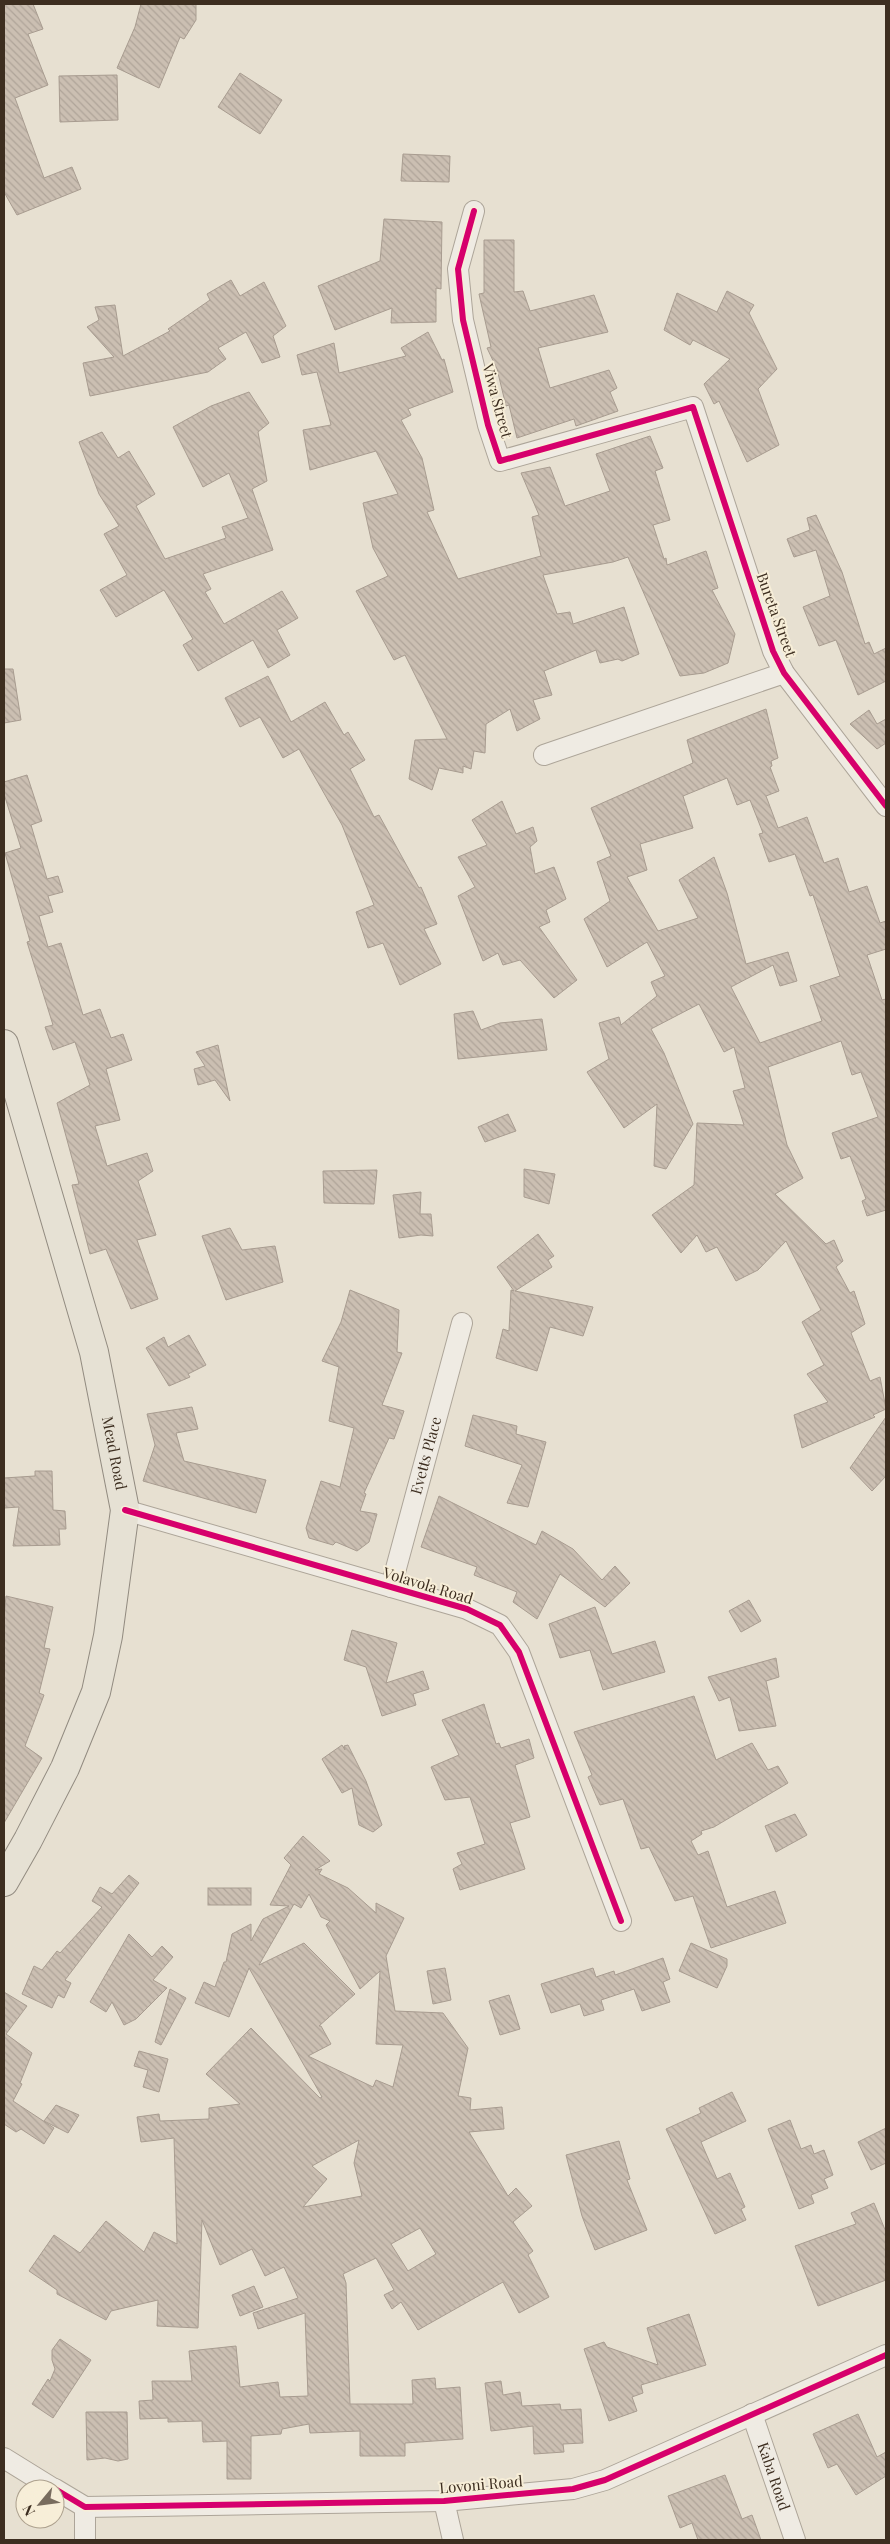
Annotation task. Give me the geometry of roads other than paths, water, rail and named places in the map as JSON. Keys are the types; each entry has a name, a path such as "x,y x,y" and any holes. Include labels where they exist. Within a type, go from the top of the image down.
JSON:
{"main road":[{"name":"Mead Road","path":"4,1044 94,1352 125,1510 108,1636 96,1692 65,1768 4,1882"}],"street":[{"name":"Viwa Street","path":"474,211 458,269 462,312 488,425 500,461 693,407"},
{"name":"Bureta Street","path":"693,407 774,651 784,673 886,806"},
{"path":"544,755 784,673"},
{"name":"Evetts Place","path":"391,1587 462,1323"},
{"name":"Volavola Road","path":"125,1510 467,1609 500,1625 519,1652 622,1921"},
{"name":"Lovoni Road","path":"85,2507 444,2501 573,2489 605,2480 886,2355"},
{"name":"Kaba Road","path":"752,2414 795,2540"},
{"path":"4,2458 39,2479"},
{"path":"65,2495 85,2507 85,2540"},
{"path":"444,2501 452,2540"}]}
